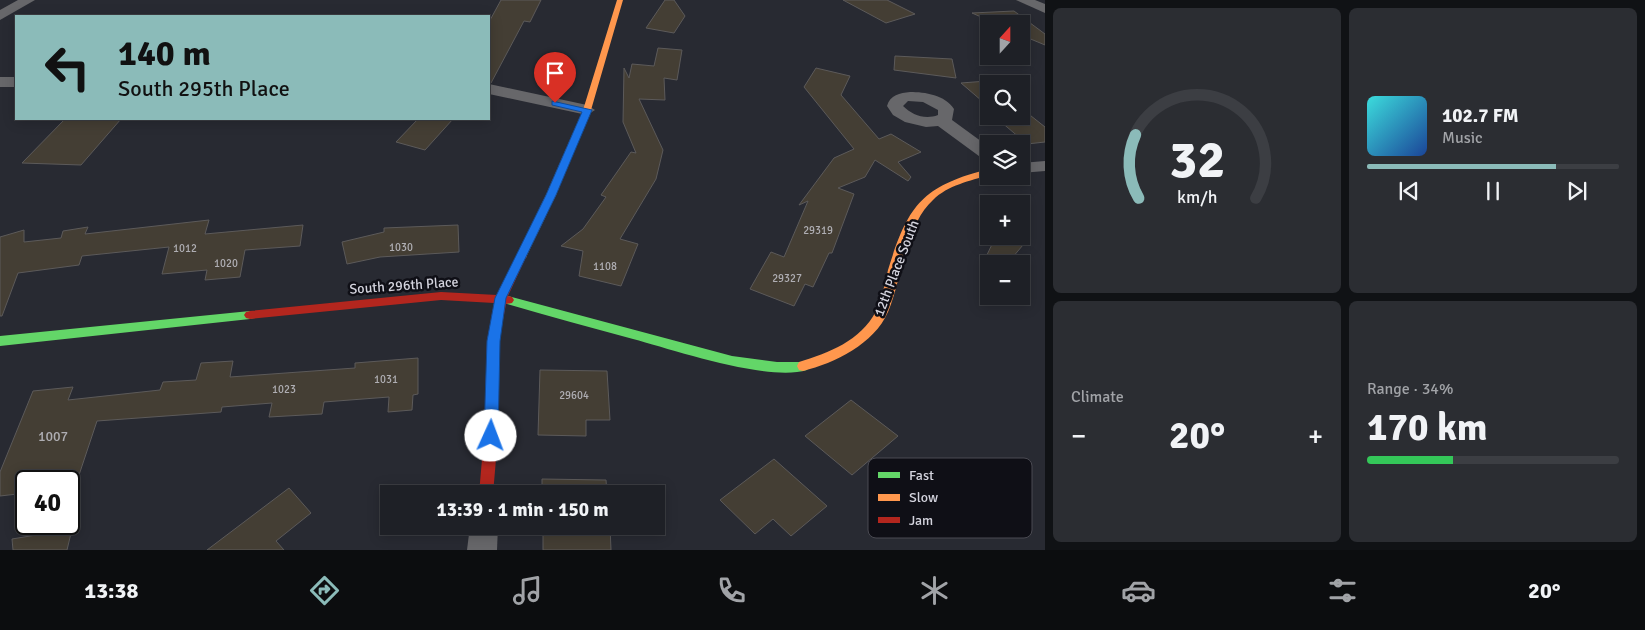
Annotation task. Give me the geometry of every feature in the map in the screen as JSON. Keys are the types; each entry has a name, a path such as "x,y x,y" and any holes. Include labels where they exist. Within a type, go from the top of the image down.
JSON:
{"street":[{"path":"0,16 28,0"},
{"path":"487,485 491,436 493,341 500,298 551,195 588,110 620,0"},
{"path":"1023,0 1045,9"},
{"path":"0,82 15,82"},
{"path":"490,89 588,110"},
{"path":"942,120 980,148"},
{"path":"1030,167 1045,166"},
{"name":"12th Place South","path":"804,365 823,362 843,352 874,325 882,312 914,220 928,200 952,184 980,175"},
{"name":"South 296th Place","path":"0,341 400,299 458,296 500,298 720,358 778,367 804,365"},
{"path":"482,550 483,535"}],"building":[{"path":"501,0 541,0 530,22 524,21 491,83 490,82 490,20"},
{"path":"665,0 674,0 685,16 674,33 646,28"},
{"path":"843,0 887,0 915,14 886,23"},
{"path":"1014,11 1019,15 980,15 980,17 972,13"},
{"path":"1030,23 1045,34 1045,45 1030,39"},
{"path":"658,48 682,50 677,80 664,78 665,100 639,99 663,150 656,179 620,239 638,244 621,286 579,276 583,251 561,246 583,229 606,197 601,195 631,152 636,153 623,122 624,68 629,78 632,64 654,66"},
{"path":"895,56 952,59 956,78 894,70"},
{"path":"816,68 850,76 841,95 879,139 891,134 921,152 898,162 911,177 908,181 875,160 865,177 838,188 854,194 832,253 829,253 813,287 805,284 794,306 750,289 771,252 784,257 808,201 799,205 834,158 854,149 804,87"},
{"path":"980,82 980,99 961,83"},
{"path":"1030,115 1045,127 1045,142 1030,144 1030,135 1016,135 1005,125 1030,125"},
{"path":"64,120 120,120 81,165 22,163"},
{"path":"417,120 452,120 425,150 396,142"},
{"path":"209,220 205,234 303,225 300,246 245,250 240,277 205,280 207,270 162,274 169,247 82,256 79,265 18,273 2,316 0,316 0,237 24,230 24,242 61,238 63,231 88,227 85,234"},
{"path":"458,225 459,252 380,257 347,264 342,242 384,232 384,228"},
{"path":"992,245 1023,245 1015,255 987,255"},
{"path":"418,358 418,394 413,395 412,410 388,412 389,397 324,402 322,414 269,417 272,403 222,407 221,412 97,421 80,472 80,470 15,470 15,494 0,496 0,472 33,391 73,387 68,400 160,390 163,382 196,380 201,363 233,361 230,377 355,368 355,363"},
{"path":"540,370 607,371 610,420 586,420 586,436 538,435"},
{"path":"851,400 898,436 872,458 868,458 868,461 852,475 805,436"},
{"path":"774,459 827,506 791,536 773,519 755,534 720,500"},
{"path":"542,479 606,480 606,485 542,485"},
{"path":"289,488 311,513 276,541 284,550 207,550"},
{"path":"36,535 71,535 67,550 13,550 12,539"},
{"path":"543,535 610,535 611,550 543,550"}],"traffic: fast":[{"path":"508,300 732,361 777,367 803,366"},
{"path":"0,341 250,315"}],"traffic: slow":[{"path":"522,255 551,195 587,110 620,0"},
{"path":"803,366 838,354 866,332 882,312 900,252 912,222 920,209 929,198 942,188 980,175"}],"traffic: jam":[{"path":"487,485 491,436 493,341 501,298 522,255"},
{"path":"250,315 441,296 508,300"}],"route":[{"path":"491,436 493,341 500,298 551,195 588,110 555,103"}]}
